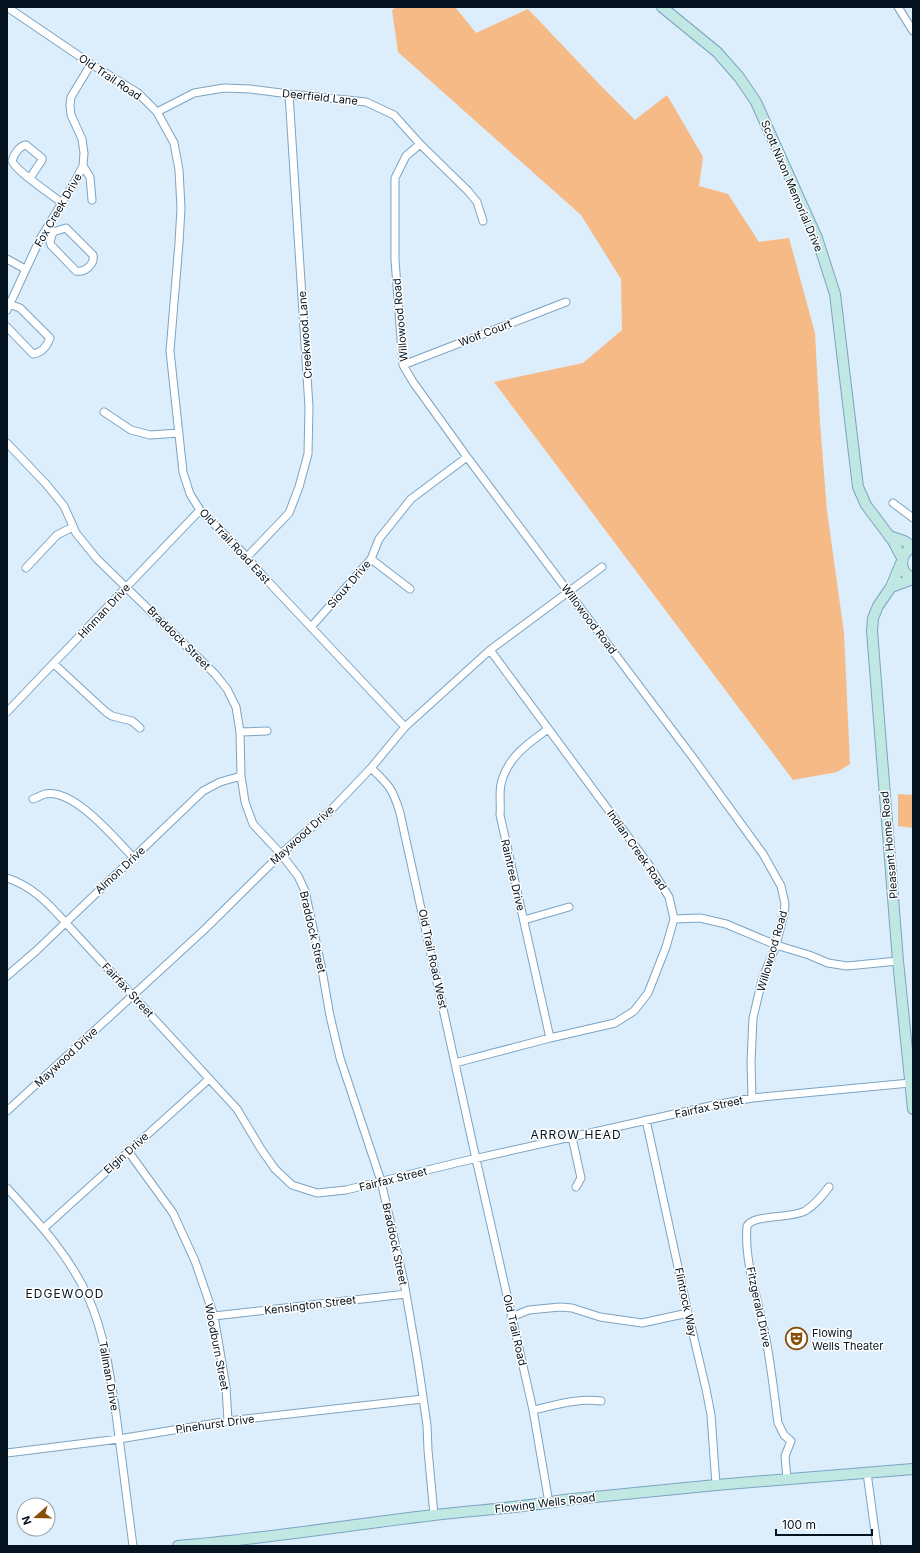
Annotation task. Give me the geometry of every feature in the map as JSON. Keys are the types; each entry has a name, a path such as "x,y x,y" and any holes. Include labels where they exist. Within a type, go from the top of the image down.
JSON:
{"main road":[{"name":"Scott Nixon Memorial Drive","path":"668,9 717,52 739,77 756,102 817,238 835,294 858,487 866,505 889,536 902,561 905,573 913,579"},
{"path":"889,536 904,541 913,547 905,553 902,561"},
{"name":"Pleasant Home Road","path":"902,561 892,587 878,606 873,618 872,631 898,961 913,1108"},
{"path":"892,587 913,579"},
{"name":"Flowing Wells Road","path":"178,1546 234,1544 434,1515 539,1505 564,1500 716,1484 913,1469"}],"street":[{"name":"Old Trail Road","path":"7,7 91,64 138,93 157,112 174,143 179,170 181,208 176,293"},
{"path":"898,7 913,31"},
{"name":"Fox Creek Drive","path":"8,307 40,238 50,230 62,203 83,166 84,154 82,139 72,115 70,105 74,90 91,64"},
{"name":"Deerfield Lane","path":"157,112 194,93 224,88 250,89 366,102 394,115 420,144 473,196 477,202 483,221"},
{"name":"Creekwood Lane","path":"247,557 288,513 299,487 308,454 309,407 289,94"},
{"path":"30,178 42,158 26,144 14,155 12,161 13,164 30,178 62,203"},
{"name":"Willowood Road","path":"420,144 406,156 395,178 395,260 404,365 413,382 467,457 763,854 781,886 785,904 776,946 762,980 753,1018 751,1062 752,1098"},
{"path":"83,166 90,177 92,200"},
{"path":"66,228 94,255 92,264 84,270 76,271 51,245 50,230 66,228"},
{"path":"7,259 25,269"},
{"name":"Old Trail Road East","path":"176,293 170,351 183,472 190,494 200,510 247,557 262,575 312,626 405,727"},
{"name":"Wolf Court","path":"404,365 566,302"},
{"path":"7,327 33,354 38,353 48,345 50,338 20,308 8,307"},
{"path":"104,412 131,430 150,435 179,433"},
{"name":"Braddock Street","path":"9,448 46,484 64,506 72,527 98,559 215,674 227,689 236,707 240,732 241,776 245,802 253,824 281,854 298,876 305,891 340,1058 381,1181 406,1294 423,1399 434,1515"},
{"name":"Sioux Drive","path":"312,626 371,560 379,539 411,499 467,457"},
{"path":"893,502 902,511 913,518"},
{"name":"Hinman Drive","path":"7,712 200,510"},
{"path":"26,568 57,535 72,527"},
{"path":"371,560 410,589"},
{"name":"Maywood Drive","path":"7,1111 204,930 281,854 330,811 371,768 405,727 490,650 602,567"},
{"name":"Indian Creek Road","path":"455,1063 550,1038 615,1023 634,1010 648,993 666,947 674,919 669,897 650,865 490,650"},
{"path":"54,664 106,712 112,716 132,721 140,728"},
{"name":"Raintree Drive","path":"548,729 526,744 510,762 501,785 500,815 550,1038"},
{"path":"240,732 267,731"},
{"name":"Old Trail Road West","path":"371,768 386,782 394,794 400,813 476,1159"},
{"name":"Almon Drive","path":"7,976 36,951 203,791 220,782 241,776"},
{"path":"33,799 45,794 57,795 71,800 90,813 133,857"},
{"name":"Fairfax Street","path":"7,878 36,892 133,995 236,1109 275,1169 292,1186 317,1193 346,1190 646,1120 752,1098 910,1083"},
{"path":"524,920 569,907"},
{"path":"674,919 700,918 726,924 776,946 809,955 828,963 847,966 898,961"},
{"name":"Elgin Drive","path":"44,1228 209,1079"},
{"name":"Flintrock Way","path":"646,1120 706,1389 710,1415 716,1484"},
{"path":"572,1137 581,1178 576,1187"},
{"name":"Woodburn Street","path":"128,1151 173,1213 195,1261 214,1316 226,1386 228,1421"},
{"name":"Old Trail Road","path":"476,1159 533,1410 549,1502"},
{"name":"Fitzgerald Drive","path":"787,1479 785,1456 791,1441 784,1435 778,1422 765,1334 748,1253 746,1237 747,1226 753,1220 793,1216 805,1211 815,1204 829,1187"},
{"name":"Tallman Drive","path":"7,1188 44,1228 68,1261 80,1280 92,1307 109,1363 133,1546"},
{"name":"Kensington Street","path":"214,1316 406,1294"},
{"path":"511,1317 529,1310 560,1307 572,1308 600,1316 642,1323 688,1313"},
{"name":"Pinehurst Drive","path":"7,1453 119,1439 228,1421 423,1399"},
{"path":"533,1410 587,1399 600,1402"},
{"path":"867,1472 877,1546"}],"shaded area":[{"path":"397,7 455,7 476,33 528,9 635,120 667,95 703,157 699,186 728,194 759,242 789,238 815,333 827,511 844,633 850,764 837,772 793,780 494,382 583,363 622,330 621,279 581,215 398,52 392,10"},
{"path":"898,794 913,795 913,828 898,826"}],"place":[{"name":"Flowing Wells Theater","path":"796,1339"}],"district":[{"name":"ARROW HEAD","path":"576,1134"},
{"name":"EDGEWOOD","path":"65,1293"}]}
